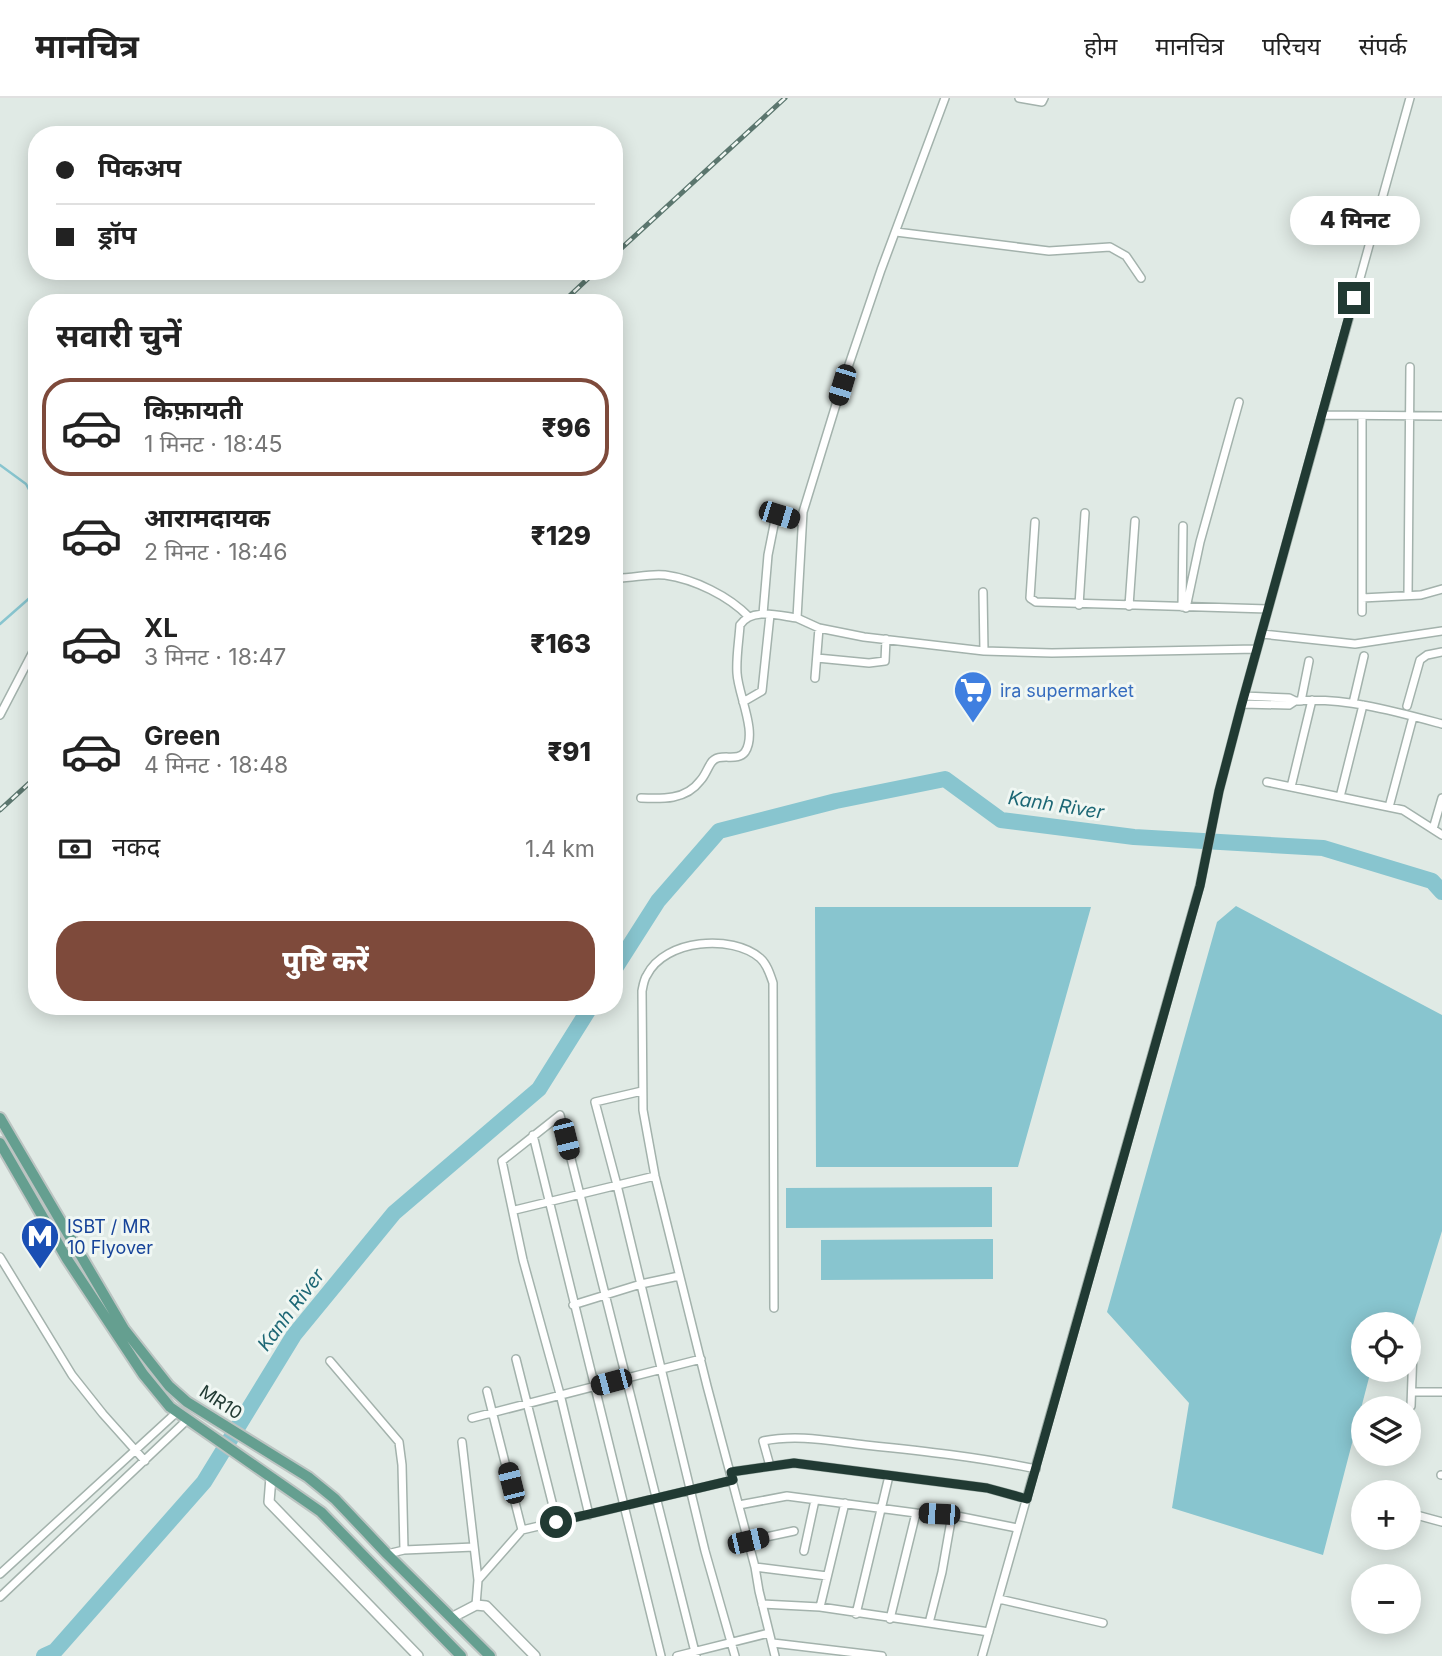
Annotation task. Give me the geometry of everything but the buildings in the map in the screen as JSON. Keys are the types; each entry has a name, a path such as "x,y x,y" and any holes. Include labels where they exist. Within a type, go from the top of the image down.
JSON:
{"main road":[{"name":"MR10","path":"3,1123 124,1329 169,1386 206,1415 308,1477 335,1499 490,1656"},
{"name":"MR10","path":"0,1143 67,1259 143,1374 177,1412 321,1512 461,1656"}],"street":[{"path":"797,618 803,512 842,385 945,98"},
{"path":"1019,98 1042,102 1044,98"},
{"path":"982,1656 1200,886 1219,791 1243,700 1410,98"},
{"path":"895,232 1049,251 1110,247 1126,256 1141,278"},
{"path":"1408,595 1410,367"},
{"path":"1184,607 1239,402"},
{"path":"1322,415 1442,416"},
{"path":"1362,416 1362,612"},
{"path":"1079,605 1085,513"},
{"path":"743,702 761,691 768,555 776,515 802,522"},
{"path":"1129,606 1135,521"},
{"path":"1035,522 1030,598 1043,604 1268,609"},
{"path":"1184,526 1184,607"},
{"path":"623,577 663,575 691,582 736,604 748,617"},
{"path":"1362,598 1432,593 1442,589"},
{"path":"983,592 984,651"},
{"path":"641,797 662,799 685,794 700,783 716,758 743,754 749,736 737,669 740,625 748,617 767,614 797,618 819,628 984,651 1052,653 1257,649"},
{"path":"815,678 819,628"},
{"path":"1262,634 1355,644 1442,631"},
{"path":"817,658 869,663 885,661 886,639"},
{"path":"1407,706 1420,660 1427,655 1442,652"},
{"path":"1353,703 1364,656"},
{"path":"0,715 28,661"},
{"path":"1298,701 1309,661"},
{"path":"1243,700 1269,701 1289,698 1298,701 1353,703 1442,724"},
{"path":"1291,787 1312,700"},
{"path":"1340,797 1363,705"},
{"path":"1389,807 1413,717"},
{"path":"1267,782 1406,812 1442,835"},
{"path":"1433,829 1442,798"},
{"path":"774,1308 772,983 767,967 761,959 733,945 708,943 686,946 660,960 647,973 642,990 643,1110 655,1176 679,1276 755,1567 775,1656"},
{"path":"642,1091 595,1102 705,1552 735,1656"},
{"path":"589,1515 560,1394 523,1260 502,1160 560,1115 695,1654"},
{"path":"533,1135 662,1656"},
{"path":"514,1210 655,1176"},
{"path":"0,1258 72,1375 145,1461"},
{"path":"573,1305 641,1284 679,1276"},
{"path":"516,1359 556,1522"},
{"path":"472,1418 701,1359"},
{"path":"330,1361 399,1441 402,1456 404,1550"},
{"path":"1412,1382 1412,1396"},
{"path":"487,1391 522,1530"},
{"path":"1412,1392 1442,1392"},
{"path":"0,1574 177,1412"},
{"path":"0,1597 187,1420"},
{"path":"770,1466 764,1441 786,1437 821,1438 978,1457 1036,1469"},
{"path":"462,1442 478,1580 476,1605"},
{"path":"478,1580 522,1530 692,1490 770,1466 794,1463 987,1488 1027,1499"},
{"path":"856,1614 889,1476"},
{"path":"271,1478 270,1502 418,1656"},
{"path":"739,1506 787,1496 916,1513 952,1515 1017,1528"},
{"path":"804,1551 815,1500"},
{"path":"820,1607 845,1503"},
{"path":"890,1619 916,1513"},
{"path":"929,1623 952,1515"},
{"path":"1421,1516 1442,1522"},
{"path":"748,1541 794,1531"},
{"path":"387,1554 404,1550 474,1547"},
{"path":"755,1567 827,1576"},
{"path":"999,1599 1103,1623"},
{"path":"762,1604 820,1607 989,1632"},
{"path":"453,1617 476,1605 486,1606 535,1656"},
{"path":"677,1656 695,1654 769,1633"},
{"path":"773,1643 882,1656"}],"water":[{"path":"1236,906 1442,1015 1442,1231 1417,1312 1351,1312 1351,1382 1368,1382 1364,1396 1351,1396 1351,1447 1323,1555 1172,1508 1189,1403 1107,1312 1217,922"},
{"path":"815,907 1091,907 1018,1167 816,1167"},
{"path":"992,1187 992,1227 786,1228 786,1188"},
{"path":"993,1239 993,1279 821,1280 821,1240"}],"waterway":[{"path":"0,465 28,488"},
{"path":"0,624 28,599"},
{"name":"Kanh River","path":"623,956 658,901 719,831 836,801 945,779 1001,820 1134,837 1323,848 1432,881 1442,892"},
{"name":"Kanh River","path":"44,1656 55,1651 204,1482 294,1335 394,1213 539,1089 585,1015"}],"railway":[{"path":"623,247 785,98"},
{"path":"572,294 586,280"},
{"path":"0,810 28,784"}],"place":[{"name":"ira supermarket","path":"973,724"},
{"name":"ISBT / MR 10 Flyover","path":"40,1270"}],"route":[{"path":"556,1522 733,1480 731,1472 794,1463 987,1488 1027,1499 1200,886 1219,791 1354,298"}]}
